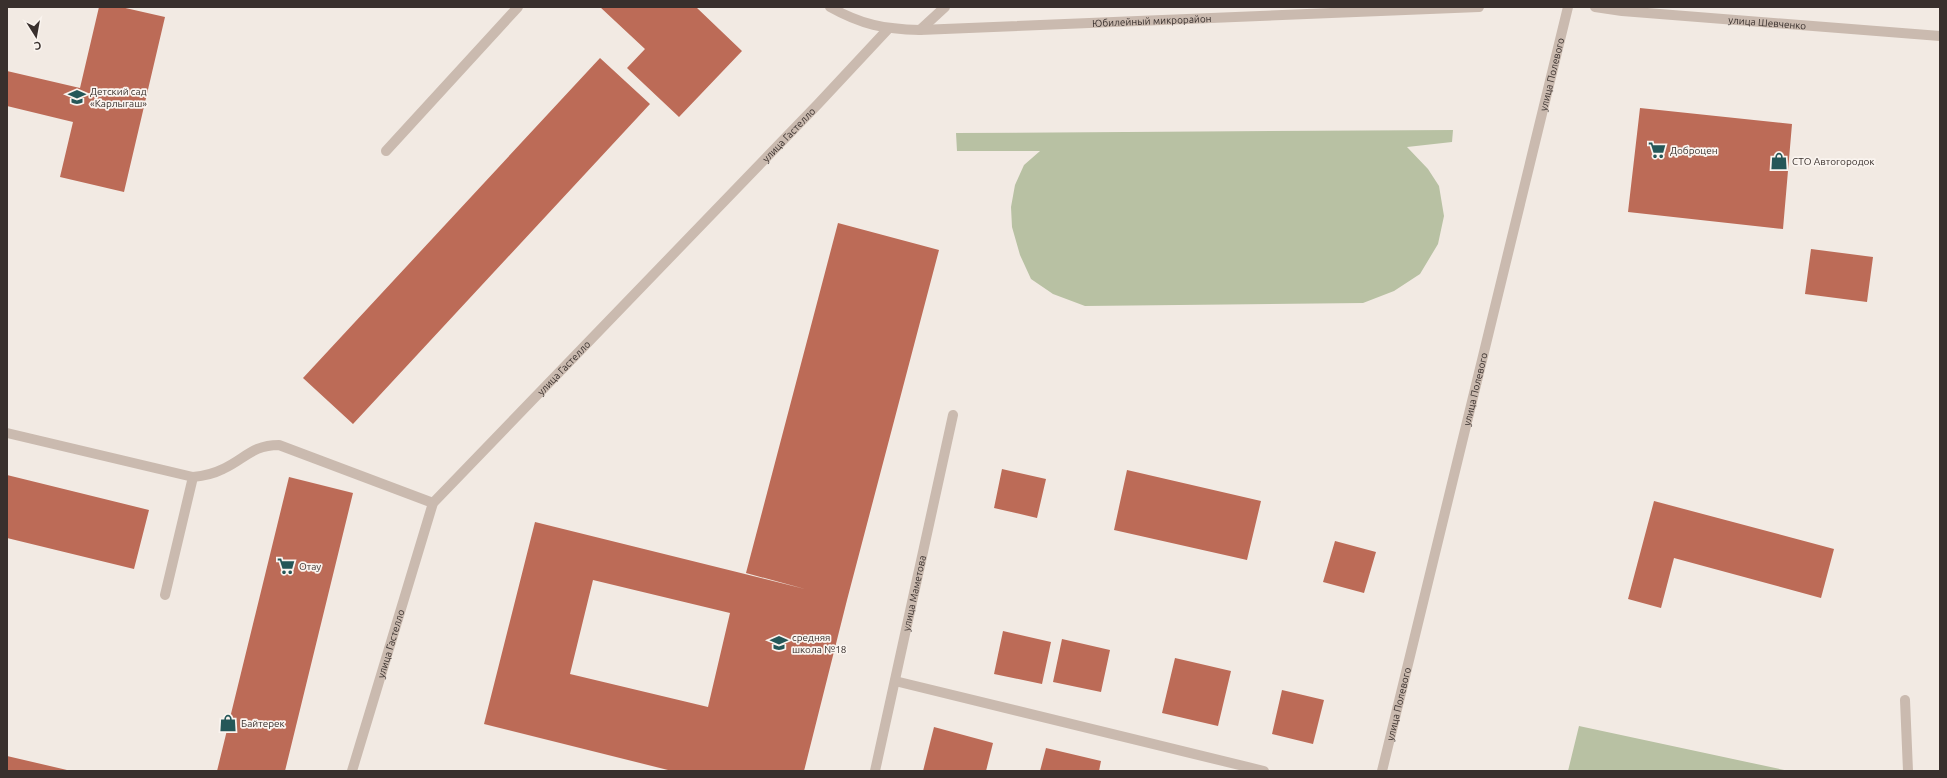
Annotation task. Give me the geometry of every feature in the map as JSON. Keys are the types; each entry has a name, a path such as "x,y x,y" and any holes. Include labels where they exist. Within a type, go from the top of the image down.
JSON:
{"street":[{"path":"386,151 518,7"},
{"name":"Юбилейный микрорайон","path":"830,7 852,19 888,29 920,30 1478,7"},
{"path":"920,30 945,7"},
{"name":"улица Полевого","path":"1382,771 1568,7"},
{"name":"улица Шевченко","path":"1595,7 1622,11 1940,36"},
{"name":"улица Гастелло","path":"352,771 433,503 818,104 888,29"},
{"name":"улица Маметова","path":"875,771 953,415"},
{"path":"7,433 193,477 209,475 224,469 252,450 266,445 279,445 433,503"},
{"path":"165,595 193,477"},
{"path":"895,680 1264,771"},
{"path":"1905,700 1908,771"}],"green space":[{"path":"1453,130 1452,142 1407,147 1428,169 1439,186 1444,216 1438,244 1420,274 1394,291 1363,303 1085,306 1053,294 1031,279 1020,255 1012,227 1011,207 1015,185 1024,165 1040,151 957,151 956,133"},
{"path":"1579,726 1789,771 1568,771"}],"building":[{"name":"Детский сад «Карлыгаш»","path":"99,7 121,7 165,17 124,192 60,177 73,122 7,106 7,71 80,88"},
{"path":"600,7 696,7 742,51 679,117 627,68 645,49"},
{"path":"600,58 650,104 353,424 303,378"},
{"path":"1640,108 1792,124 1783,229 1628,212"},
{"path":"838,223 939,250 847,600 804,771 672,771 484,724 535,522 805,589 746,573","holes":["593,580 730,613 708,707 570,674"]},
{"path":"1811,249 1873,257 1867,302 1805,294"},
{"path":"1002,469 1046,479 1037,518 994,508"},
{"path":"1127,470 1261,501 1247,560 1114,530"},
{"path":"7,475 149,510 134,569 7,538"},
{"path":"289,477 353,493 285,771 217,771"},
{"path":"1654,501 1834,549 1821,598 1674,558 1661,608 1628,599"},
{"path":"1335,541 1376,552 1364,593 1323,582"},
{"path":"1003,631 1051,642 1042,684 994,674"},
{"path":"1062,639 1110,650 1101,692 1053,682"},
{"path":"1175,658 1231,671 1218,726 1162,713"},
{"path":"1282,690 1324,700 1313,744 1272,734"},
{"path":"934,727 993,743 986,771 923,771"},
{"path":"1046,748 1101,761 1099,771 1040,771"},
{"path":"7,756 67,770 67,771 7,771"}],"place":[{"name":"Детский сад «Карлыгаш»","path":"77,97"},
{"name":"Доброцен","path":"1657,150"},
{"name":"СТО Автогородок","path":"1779,161"},
{"name":"Отау","path":"286,566"},
{"name":"средняя школа №18","path":"779,643"},
{"name":"Байтерек","path":"228,723"}]}
